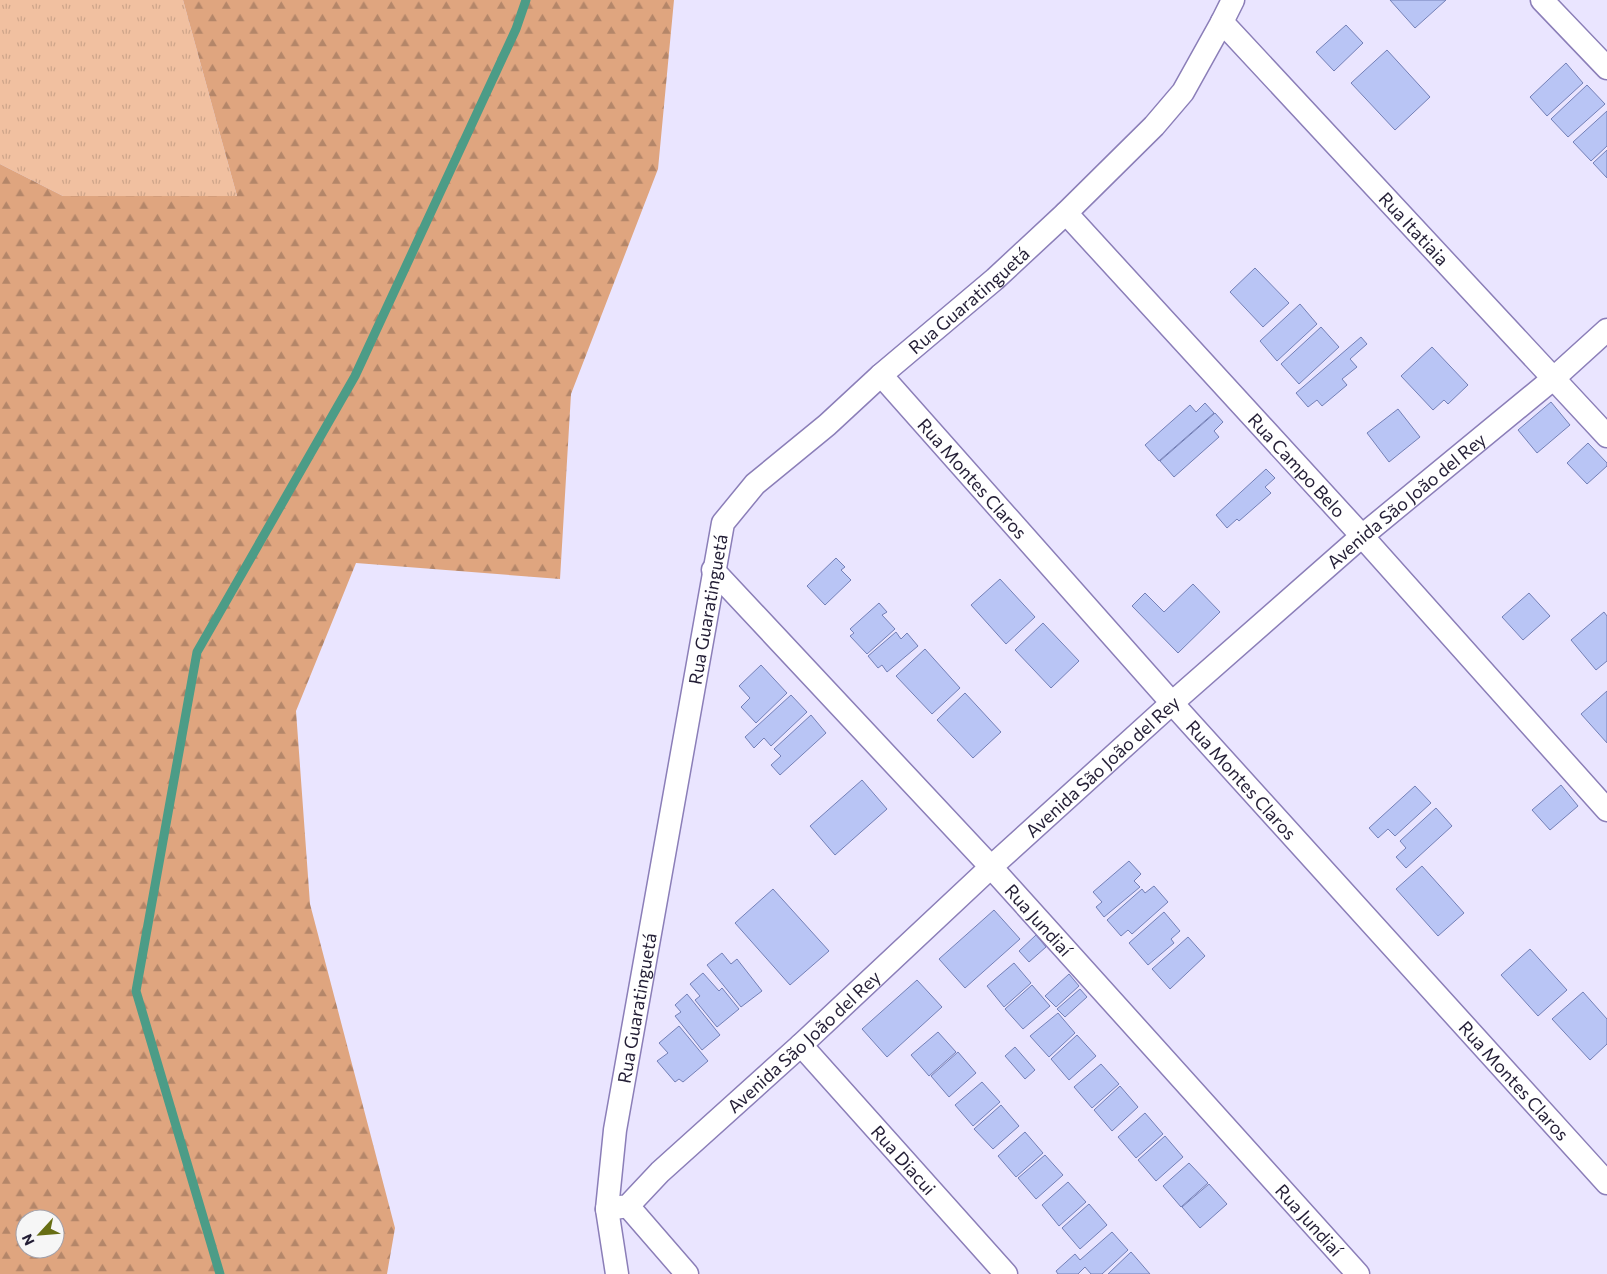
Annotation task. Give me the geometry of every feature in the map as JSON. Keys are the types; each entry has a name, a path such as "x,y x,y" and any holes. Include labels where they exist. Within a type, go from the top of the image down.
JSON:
{"street":[{"name":"Rua Guaratinguetá","path":"617,1274 615,1130 723,523 755,484 827,425 881,375 995,278 1066,213 1154,126 1183,92 1233,0"},
{"path":"1542,0 1607,68"},
{"name":"Rua Itatiaia","path":"1222,22 1607,436"},
{"name":"Rua Campo Belo","path":"1066,213 1362,536 1607,810"},
{"name":"Avenida São João del Rey","path":"617,1207 660,1172 801,1045 991,867 1172,704 1362,536 1554,378 1607,330"},
{"name":"Rua Montes Claros","path":"881,375 1172,704 1607,1183"},
{"name":"Rua Jundiaí","path":"714,570 991,867 1358,1274"},
{"name":"Rua Diacui","path":"801,1045 1006,1274"},
{"path":"617,1207 687,1274"}],"green space":[{"path":"0,0 183,0 237,196 63,196 0,164"},
{"path":"183,0 674,0 658,169 571,394 560,579 356,563 296,711 310,904 395,1228 387,1274 0,1274 0,164 63,196 237,196"}],"building":[{"path":"1390,0 1446,0 1415,28"},
{"path":"1346,25 1363,43 1334,71 1316,52"},
{"path":"1387,50 1430,97 1395,130 1351,83"},
{"path":"1566,63 1583,83 1547,116 1530,97"},
{"path":"1587,85 1605,104 1568,137 1551,119"},
{"path":"1607,111 1607,146 1591,161 1573,142"},
{"path":"1607,150 1607,178 1593,163"},
{"path":"1255,268 1289,303 1263,327 1230,292"},
{"path":"1300,304 1317,324 1277,361 1260,341"},
{"path":"1321,327 1339,347 1299,384 1281,364"},
{"path":"1361,337 1367,344 1350,359 1357,367 1342,379 1347,385 1322,406 1317,400 1308,407 1296,393"},
{"path":"1432,347 1468,385 1448,404 1444,400 1433,410 1401,376"},
{"path":"1551,402 1570,425 1537,453 1518,430"},
{"path":"1205,403 1214,413 1159,461 1145,445 1190,405 1196,412"},
{"path":"1398,409 1420,437 1389,462 1367,433"},
{"path":"1215,413 1223,422 1214,431 1219,437 1174,477 1160,461"},
{"path":"1588,443 1607,463 1607,466 1587,484 1567,463"},
{"path":"1266,469 1275,478 1265,487 1271,493 1239,521 1237,519 1227,528 1216,515"},
{"path":"836,558 845,567 841,570 851,580 825,605 807,586"},
{"path":"1000,579 1035,617 1006,644 971,605"},
{"path":"1193,584 1220,612 1178,653 1132,606 1145,593 1164,612"},
{"path":"1529,593 1550,616 1523,640 1502,617"},
{"path":"879,603 887,612 882,615 895,629 867,654 850,636 854,633 850,629"},
{"path":"1604,612 1607,616 1607,661 1596,670 1571,640"},
{"path":"1043,623 1079,661 1051,688 1015,650"},
{"path":"896,632 901,639 907,633 918,646 887,672 882,665 878,668 868,656"},
{"path":"925,649 960,688 932,714 896,676"},
{"path":"761,665 787,693 756,723 741,707 750,698 739,686"},
{"path":"1607,691 1607,743 1581,714"},
{"path":"965,693 1001,732 973,758 937,720"},
{"path":"791,695 807,712 771,746 764,738 754,748 745,737"},
{"path":"811,715 826,733 780,775 771,765 781,756 774,749"},
{"path":"862,780 887,809 835,855 810,826"},
{"path":"1561,785 1578,806 1550,830 1532,810"},
{"path":"1415,786 1431,803 1395,836 1388,829 1378,838 1369,828"},
{"path":"1436,808 1452,826 1406,868 1396,857 1406,848 1400,841"},
{"path":"1129,861 1141,874 1134,881 1140,887 1104,917 1096,907 1102,902 1093,892"},
{"path":"1422,866 1464,913 1438,936 1396,889"},
{"path":"1154,886 1168,902 1132,934 1128,930 1121,936 1107,920 1142,889 1145,893"},
{"path":"773,889 829,951 790,985 735,923"},
{"path":"994,910 1020,939 965,988 939,959"},
{"path":"1164,912 1180,931 1171,939 1174,943 1148,965 1129,943"},
{"path":"1036,935 1046,947 1029,962 1019,951"},
{"path":"1188,937 1205,956 1170,989 1152,969"},
{"path":"1530,949 1567,990 1538,1016 1501,975"},
{"path":"722,953 731,964 737,959 762,991 741,1007 707,965"},
{"path":"1014,963 1031,983 1004,1007 987,986"},
{"path":"703,973 719,991 722,988 739,1009 717,1027 695,1000 700,996 690,984"},
{"path":"1069,974 1079,986 1056,1007 1045,996"},
{"path":"917,980 942,1007 887,1057 862,1029"},
{"path":"1032,985 1050,1006 1023,1029 1005,1009"},
{"path":"1080,989 1087,997 1065,1017 1057,1009"},
{"path":"1583,992 1607,1019 1607,1044 1590,1060 1552,1019"},
{"path":"687,994 720,1035 702,1050 675,1016 681,1012 675,1005"},
{"path":"1058,1013 1075,1033 1049,1057 1030,1036"},
{"path":"679,1026 708,1061 683,1082 679,1079 675,1082 657,1061 668,1053 659,1043"},
{"path":"938,1032 956,1052 929,1076 911,1055"},
{"path":"1077,1035 1096,1056 1069,1080 1051,1059"},
{"path":"1015,1047 1035,1070 1025,1079 1005,1056"},
{"path":"958,1052 976,1073 949,1097 931,1076"},
{"path":"1101,1064 1119,1084 1092,1108 1074,1087"},
{"path":"982,1082 1000,1102 973,1126 955,1105"},
{"path":"1120,1086 1138,1107 1112,1131 1094,1110"},
{"path":"1001,1105 1019,1126 993,1149 974,1129"},
{"path":"1145,1113 1163,1134 1136,1158 1118,1137"},
{"path":"1025,1132 1043,1153 1016,1177 998,1156"},
{"path":"1165,1136 1183,1157 1156,1181 1138,1160"},
{"path":"1045,1155 1063,1175 1036,1199 1018,1178"},
{"path":"1189,1163 1208,1183 1181,1207 1163,1186"},
{"path":"1068,1182 1086,1202 1059,1226 1042,1205"},
{"path":"1209,1184 1227,1204 1200,1228 1182,1207"},
{"path":"1089,1204 1107,1225 1080,1249 1062,1228"},
{"path":"1112,1232 1128,1250 1102,1274 1091,1274 1085,1267 1078,1274 1058,1274 1056,1271 1075,1254 1080,1260"},
{"path":"1131,1252 1150,1274 1108,1274"}],"waterway":[{"path":"220,1274 136,991 197,652 355,376 516,29 526,0"}]}
